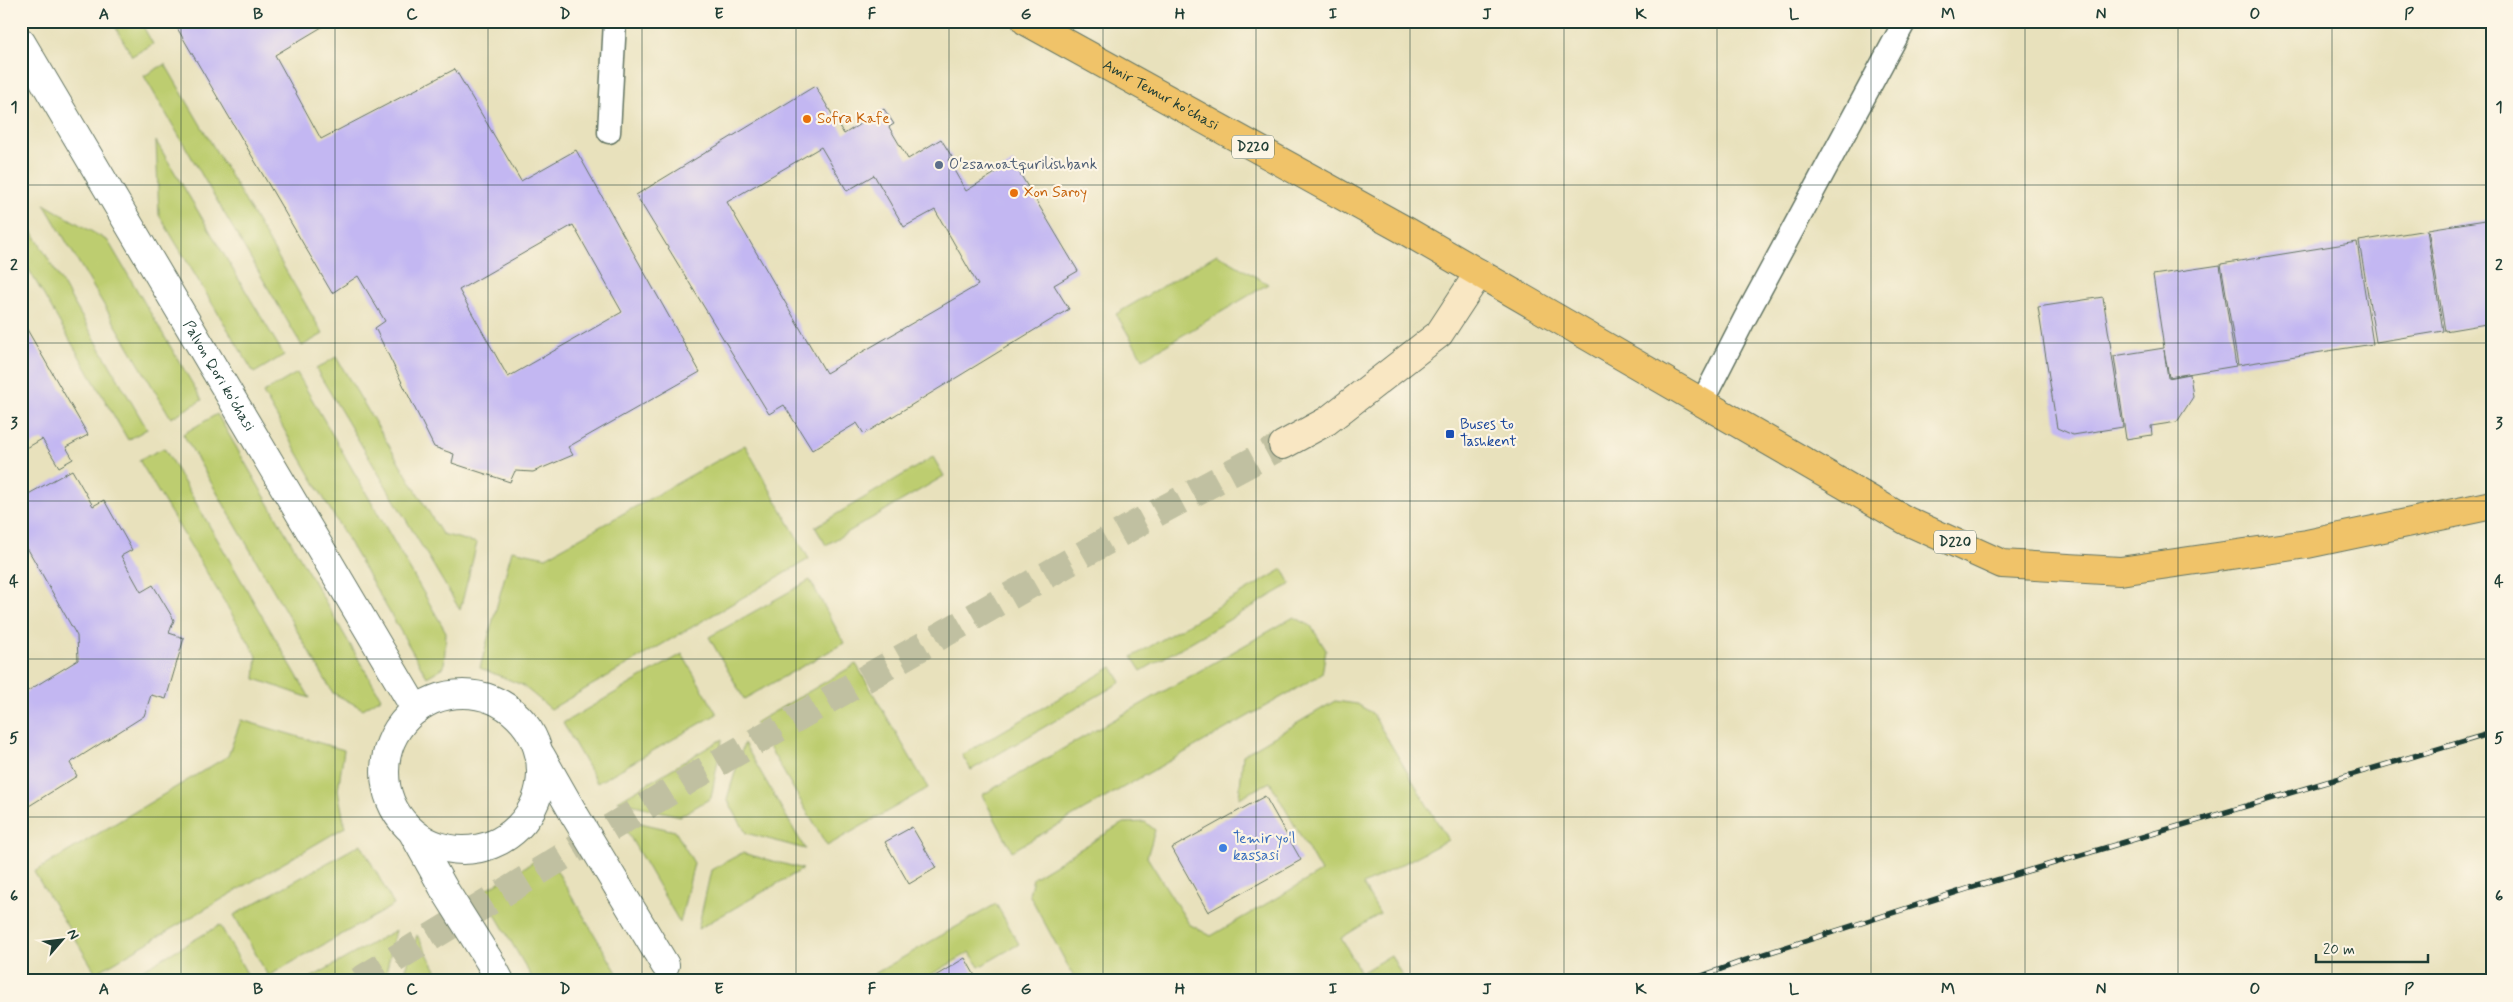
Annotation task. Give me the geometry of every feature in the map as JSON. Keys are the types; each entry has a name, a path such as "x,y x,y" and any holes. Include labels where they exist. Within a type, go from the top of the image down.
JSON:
{"main road":[{"name":"Amir Temur ko'chasi","path":"1026,21 1478,273"},
{"name":"D220","path":"1478,273 1907,521 2002,564 2120,571 2306,544 2492,505"},
{"path":"1283,445 1328,421 1438,334 1478,273"}],"street":[{"name":"Palvon Qori ko'chasi","path":"21,42 416,710"},
{"path":"495,971 413,833 400,819 388,796 384,772 388,748 400,725 428,702 445,696 464,694 482,696 502,704 521,719 534,737 540,755 574,814 665,965"},
{"path":"413,833 434,846 458,851 482,849 504,840 523,824 536,803 542,779 540,755"}],"lane":[{"path":"609,132 616,21"},
{"path":"1702,402 1745,318 1905,21"}],"green space":[{"path":"112,21 140,21 153,44 132,56"},
{"path":"165,64 323,334 302,346 144,76"},
{"path":"156,141 284,355 254,373 159,215"},
{"path":"44,204 108,241 202,400 171,418"},
{"path":"21,212 147,429 128,440 21,256"},
{"path":"1217,254 1268,284 1143,359 1116,314"},
{"path":"336,357 442,534 477,543 460,610 316,369"},
{"path":"297,373 446,632 444,667 427,677 263,393"},
{"path":"217,414 381,698 363,709 333,693 183,434"},
{"path":"745,445 809,559 551,709 522,685 480,668 512,550 546,557"},
{"path":"164,448 310,698 255,679 257,656 139,460"},
{"path":"933,457 944,476 826,545 815,527"},
{"path":"1283,569 1291,584 1141,671 1132,657"},
{"path":"810,580 844,643 744,699 709,637"},
{"path":"1294,617 1311,626 1326,650 1322,674 1012,851 982,795"},
{"path":"682,654 717,714 597,783 563,723"},
{"path":"856,664 928,788 827,846 755,723"},
{"path":"1112,667 1121,682 971,770 962,755"},
{"path":"1335,701 1357,704 1372,713 1448,840 1363,885 1380,914 1341,938 1361,973 1391,955 1403,978 1398,981 1076,981 1029,894 1033,878 1123,823 1145,822 1155,830 1147,857 1189,924 1211,936 1321,872 1270,782 1239,798 1243,755"},
{"path":"241,720 344,750 338,790 345,827 96,973 34,872 228,756"},
{"path":"722,739 711,798 680,816 618,801"},
{"path":"744,743 805,849 746,833 727,799"},
{"path":"619,818 675,831 694,863 680,923"},
{"path":"361,844 394,905 268,976 234,915"},
{"path":"742,853 803,869 698,929 711,870"},
{"path":"547,854 619,976 611,981 534,981 482,892"},
{"path":"996,904 1019,944 979,967 970,952 920,981 862,981"},
{"path":"220,925 251,981 123,981"},
{"path":"396,930 384,981 305,981"},
{"path":"417,935 442,981 402,981"}],"building":[{"path":"173,21 332,21 275,55 321,139 455,69 521,181 576,150 700,372 568,447 573,455 533,472 515,471 510,482 452,463 454,454 434,447 375,328 385,321 358,276 332,293","holes":["573,225 622,312 508,377 459,290"]},
{"path":"815,86 844,134 884,109 894,124 889,127 908,159 941,139 952,157 948,160 966,191 1013,162 1078,271 1054,285 1069,309 864,434 857,423 812,450 784,405 769,414 636,195","holes":["821,147 847,191 874,175 904,227 935,210 978,285 826,373 727,202"]},
{"path":"2492,219 2492,323 2445,331 2428,229"},
{"path":"2427,230 2443,331 2376,342 2359,241"},
{"path":"2357,242 2373,344 2238,365 2221,264"},
{"path":"2220,265 2236,366 2169,377 2164,350 2168,378 2190,374 2193,397 2177,422 2151,426 2152,435 2126,439 2114,356 2164,348 2153,275"},
{"path":"2103,297 2123,427 2073,435 2057,428 2038,307"},
{"path":"21,319 88,435 66,447 73,459 59,467 42,439 25,449 21,443"},
{"path":"72,470 93,506 104,500 132,550 121,556 141,592 153,585 174,620 169,633 184,638 166,699 151,695 144,716 70,763 77,776 21,811 21,695 78,660 77,636 21,537 21,498"},
{"path":"1265,796 1301,860 1208,912 1172,848"},
{"path":"912,827 936,868 909,884 885,842"},
{"path":"965,958 978,981 927,981"}],"tunnel":[{"path":"359,981 702,772 1138,523 1283,445"}],"railway":[{"path":"1688,981 1746,960 1970,888 2492,733"}],"place":[{"name":"Sofra Kafe","path":"807,119"},
{"name":"Oʻzsanoatqurilishbank","path":"939,165"},
{"name":"Xon Saroy","path":"1014,193"},
{"name":"Buses to Tashkent","path":"1450,434"},
{"name":"Temir yo'l kassasi","path":"1223,848"}]}
